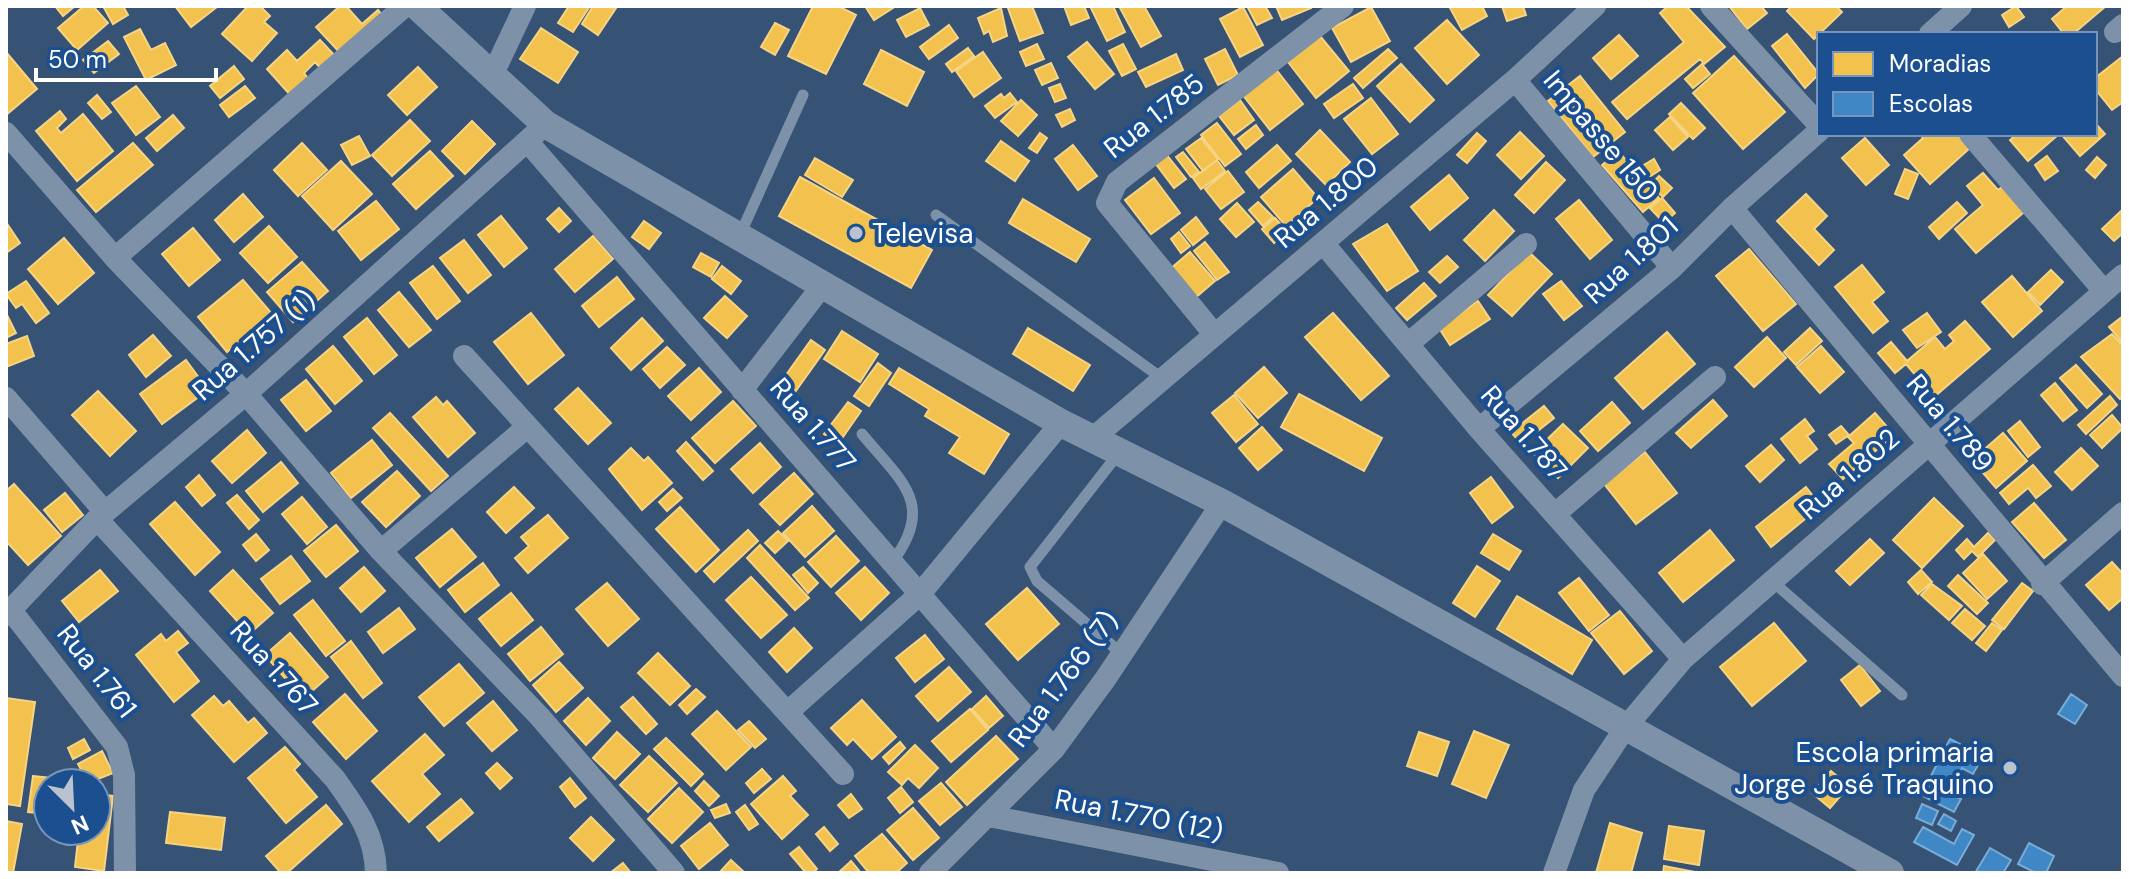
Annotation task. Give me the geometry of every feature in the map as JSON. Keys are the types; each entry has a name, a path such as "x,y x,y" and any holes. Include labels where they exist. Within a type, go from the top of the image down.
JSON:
{"street":[{"path":"115,258 405,6"},
{"path":"417,6 492,76 536,132 739,237 1061,423 1222,503 1890,873"},
{"path":"492,76 525,6"},
{"name":"Rua 1.785","path":"1215,335 1107,203 1117,182 1343,6"},
{"name":"Rua 1.800","path":"1092,439 1515,80 1595,6"},
{"path":"1711,6 1817,123"},
{"path":"1932,32 1961,6"},
{"name":"Impasse 150","path":"1515,80 1672,268"},
{"name":"Rua 1.777","path":"536,132 742,390 1054,749"},
{"name":"Rua 1.757 (1)","path":"8,612 101,516 246,394 536,132"},
{"path":"6,133 115,258 246,394 381,551 540,717 674,873"},
{"name":"Rua 1.801","path":"1479,429 1672,268 1732,208 1817,133"},
{"path":"1972,136 2104,291"},
{"name":"Rua 1.789","path":"1732,208 2042,584 2123,676"},
{"name":"Rua 1.787","path":"1323,243 1479,429 1683,659"},
{"path":"1408,344 1526,244"},
{"name":"Rua 1.802","path":"1554,873 1584,790 1625,728 1683,659 2123,275"},
{"path":"742,390 822,286"},
{"path":"464,356 526,428 789,711 843,774"},
{"path":"1555,514 1715,377"},
{"name":"Rua 1.767","path":"6,398 101,516 335,779 367,823 375,851 376,873"},
{"path":"789,711 920,594 1061,423"},
{"path":"381,551 526,428"},
{"name":"Rua 1.766 (7)","path":"944,868 1054,749 1122,654 1222,503"},
{"path":"2042,584 2123,513"},
{"name":"Rua 1.761","path":"8,612 117,747 124,775 125,873"},
{"name":"Rua 1.770 (12)","path":"989,816 1278,873"}],"lane":[{"path":"739,237 803,95"},
{"path":"936,215 1163,379"},
{"path":"862,434 906,488 914,508 910,539 892,562"},
{"path":"1119,452 1030,567 1037,581 1122,654"},
{"path":"1772,581 1902,695"}],"building: Moradias":[{"path":"55,6 75,6 63,16"},
{"path":"84,6 93,6 108,23 77,50 58,28"},
{"path":"103,6 123,6 128,15 113,24"},
{"path":"175,6 216,6 217,7 191,27"},
{"path":"248,6 260,6 270,16 264,22 277,33 252,61 222,34"},
{"path":"340,6 346,6 362,24 378,10 386,20 344,57 316,27"},
{"path":"569,6 590,6 573,32 558,23"},
{"path":"593,6 616,8 598,35 582,24"},
{"path":"813,6 838,6 856,15 826,74 788,56"},
{"path":"865,6 896,6 874,20"},
{"path":"1032,6 1043,33 1020,41 1008,8"},
{"path":"1064,6 1084,6 1089,18 1071,25"},
{"path":"1090,6 1113,6 1125,32 1107,41"},
{"path":"1119,6 1144,6 1161,36 1141,47"},
{"path":"1247,6 1265,6 1272,18 1257,25"},
{"path":"1276,6 1311,6 1311,8 1282,20"},
{"path":"1449,6 1482,6 1487,16 1462,30"},
{"path":"1502,6 1523,6 1526,15 1507,21"},
{"path":"1668,6 1686,6 1725,47 1704,64 1700,59 1627,119 1612,102 1684,42 1660,13"},
{"path":"1729,6 1761,6 1767,13 1747,29"},
{"path":"1792,6 1836,6 1842,12 1821,32 1817,32 1814,39 1787,11"},
{"path":"2016,6 2024,17 2009,27 2002,15"},
{"path":"2067,6 2106,6 2075,32 2062,32 2052,19"},
{"path":"1243,7 1263,45 1240,57 1220,19"},
{"path":"1371,7 1390,41 1351,62 1332,28"},
{"path":"920,8 929,25 906,37 897,20"},
{"path":"1001,8 1007,36 993,42 989,31 984,34 978,18"},
{"path":"1447,20 1479,55 1447,84 1415,48"},
{"path":"775,23 789,30 775,55 761,47"},
{"path":"949,25 958,38 929,59 920,47"},
{"path":"541,28 578,52 558,83 520,59"},
{"path":"140,29 151,50 165,43 176,65 146,80 124,37"},
{"path":"1787,34 1817,72 1817,76 1805,88 1772,46"},
{"path":"1619,35 1638,56 1611,79 1593,58"},
{"path":"1320,36 1349,71 1316,98 1288,62"},
{"path":"320,40 337,58 323,71 315,62 304,73 311,82 293,98 267,69 287,50 297,61"},
{"path":"108,41 119,54 94,73 83,60"},
{"path":"1087,42 1114,74 1095,89 1068,57"},
{"path":"1037,44 1044,59 1026,66 1020,52"},
{"path":"1123,44 1136,69 1122,76 1109,51"},
{"path":"968,48 974,56 952,72 946,64"},
{"path":"1225,49 1238,75 1218,85 1205,59"},
{"path":"1388,49 1397,58 1363,88 1354,78"},
{"path":"881,50 924,72 907,106 864,84"},
{"path":"6,52 37,89 6,115"},
{"path":"983,52 1001,78 974,97 956,71"},
{"path":"1176,54 1183,70 1146,87 1138,72"},
{"path":"1734,56 1785,112 1743,149 1693,93"},
{"path":"2123,56 2123,102 2112,110 2097,91 2097,76"},
{"path":"1051,63 1058,78 1042,85 1035,70"},
{"path":"1401,64 1434,100 1410,122 1377,86"},
{"path":"1702,64 1710,74 1693,88 1685,79"},
{"path":"234,66 244,79 220,98 210,86"},
{"path":"418,67 437,87 407,115 388,95"},
{"path":"1275,68 1303,104 1270,130 1242,94"},
{"path":"1580,76 1625,132 1593,157 1548,101"},
{"path":"1060,84 1066,98 1055,102 1049,88"},
{"path":"1353,84 1363,98 1334,118 1324,104"},
{"path":"136,86 160,117 136,135 112,103"},
{"path":"245,86 255,98 229,117 220,105"},
{"path":"1010,93 1017,102 995,118 985,106 1001,94 1004,98"},
{"path":"97,95 111,112 102,119 88,103"},
{"path":"1371,98 1398,134 1372,154 1344,119"},
{"path":"1021,100 1037,115 1018,136 1001,121"},
{"path":"1240,100 1254,120 1234,135 1219,116"},
{"path":"1681,103 1705,128 1693,139 1669,114"},
{"path":"1070,109 1075,120 1062,127 1056,115"},
{"path":"60,111 66,119 57,128 61,133 83,114 113,151 77,181 36,131"},
{"path":"173,115 184,128 157,151 146,138"},
{"path":"1670,117 1688,137 1673,150 1655,130"},
{"path":"410,120 430,141 392,176 372,155"},
{"path":"472,121 495,144 465,174 442,151"},
{"path":"1217,123 1241,154 1225,166 1201,135"},
{"path":"1256,125 1263,135 1246,149 1238,139"},
{"path":"2097,125 2105,134 2080,156 2063,136 2097,136"},
{"path":"1320,130 1350,162 1326,185 1296,154"},
{"path":"1520,132 1544,156 1521,179 1497,155"},
{"path":"1040,133 1047,138 1037,153 1029,148"},
{"path":"1477,133 1486,141 1467,163 1457,155"},
{"path":"359,136 370,156 352,165 341,145"},
{"path":"1922,136 1960,136 1970,148 1930,184 1904,155 1923,138"},
{"path":"2015,136 2057,136 2028,161 2010,140"},
{"path":"1201,138 1218,159 1203,171 1186,149"},
{"path":"1865,138 1889,165 1866,185 1842,158"},
{"path":"1001,141 1029,161 1015,181 986,161"},
{"path":"133,143 153,165 96,212 77,190"},
{"path":"302,143 327,170 298,196 274,170"},
{"path":"1073,145 1097,176 1078,190 1055,159"},
{"path":"1277,145 1291,161 1259,188 1246,172"},
{"path":"430,151 453,176 416,209 393,184"},
{"path":"1618,151 1659,198 1643,212 1602,165"},
{"path":"1183,152 1199,172 1191,177 1176,157"},
{"path":"1166,154 1186,179 1174,188 1155,163"},
{"path":"2047,156 2058,171 2045,180 2035,165"},
{"path":"2097,157 2106,165 2095,178 2086,170"},
{"path":"815,158 853,180 842,197 805,175"},
{"path":"1654,159 1660,170 1649,177 1642,166"},
{"path":"1217,160 1225,171 1201,189 1193,178"},
{"path":"341,161 372,194 333,230 302,196"},
{"path":"1546,162 1565,180 1534,213 1515,195"},
{"path":"1293,169 1318,198 1286,226 1261,197"},
{"path":"1905,169 1918,174 1908,199 1895,194"},
{"path":"1228,171 1244,192 1221,209 1205,189"},
{"path":"1983,173 1998,190 2007,183 2029,208 1976,253 1955,229 1983,205 1967,186"},
{"path":"1449,175 1468,198 1430,230 1411,207"},
{"path":"1659,176 1672,188 1663,197 1650,186"},
{"name":"Televisa","path":"800,177 932,250 911,288 779,216"},
{"path":"1154,178 1180,213 1151,234 1125,200"},
{"path":"243,194 263,217 234,242 215,220"},
{"path":"1806,194 1827,216 1814,229 1834,250 1819,265 1777,221"},
{"path":"1662,198 1675,213 1664,223 1650,208"},
{"path":"1023,199 1090,239 1076,262 1009,223"},
{"path":"1579,200 1612,240 1590,259 1556,219"},
{"path":"376,201 399,229 361,260 338,231"},
{"path":"1258,202 1273,217 1263,226 1249,210"},
{"path":"1957,202 1967,213 1939,239 1929,227"},
{"path":"1237,203 1254,222 1236,237 1220,219"},
{"path":"559,208 571,221 559,232 547,219"},
{"path":"2123,209 2123,233 2114,241 2102,229"},
{"path":"1494,210 1514,231 1485,261 1464,240"},
{"path":"501,216 527,248 504,267 478,235"},
{"path":"1196,217 1208,233 1193,245 1181,230"},
{"path":"1275,218 1287,231 1274,243 1262,229"},
{"path":"644,221 661,233 649,249 632,237"},
{"path":"6,222 20,243 6,253"},
{"path":"1387,224 1418,271 1387,291 1353,244"},
{"path":"269,226 297,257 268,283 240,253"},
{"path":"193,228 220,260 189,286 162,254"},
{"path":"1179,232 1190,246 1181,253 1171,239"},
{"path":"593,236 613,259 575,292 555,269"},
{"path":"64,238 94,273 58,304 28,269"},
{"path":"464,240 491,275 468,293 440,258"},
{"path":"1205,242 1229,272 1217,280 1194,251"},
{"path":"1749,249 1796,304 1763,331 1716,276"},
{"path":"1190,252 1215,281 1195,298 1170,269"},
{"path":"1529,252 1552,274 1512,316 1488,295"},
{"path":"701,253 719,263 711,277 693,267"},
{"path":"1447,256 1458,267 1440,283 1429,272"},
{"path":"302,262 328,291 293,322 267,292"},
{"path":"1862,265 1884,292 1872,302 1888,321 1873,333 1835,287"},
{"path":"433,266 460,301 437,319 410,283"},
{"path":"722,266 741,281 731,294 712,279"},
{"path":"2051,270 2063,282 2040,305 2028,292"},
{"path":"2012,276 2042,311 2013,337 1982,302"},
{"path":"617,277 634,299 599,327 582,306"},
{"path":"243,280 272,314 227,352 198,317"},
{"path":"26,281 49,313 36,323 22,304 16,308 6,294"},
{"path":"1561,281 1582,306 1564,320 1543,294"},
{"path":"1424,283 1436,296 1407,320 1396,308"},
{"path":"399,292 431,330 409,347 378,310"},
{"path":"725,296 747,316 727,338 704,318"},
{"path":"1478,301 1490,319 1450,345 1439,328"},
{"path":"6,313 16,333 6,338"},
{"path":"531,313 564,355 528,384 494,342"},
{"path":"1333,313 1389,376 1361,400 1305,337"},
{"path":"1927,313 1941,332 1917,348 1903,330"},
{"path":"2123,316 2123,343 2109,327"},
{"path":"367,318 397,355 374,374 344,337"},
{"path":"642,318 663,341 631,370 611,348"},
{"path":"1965,321 1990,349 1934,397 1906,364 1895,373 1878,353 1891,342 1907,361 1935,337 1945,349 1954,341 1949,335"},
{"path":"1028,328 1090,365 1073,391 1013,354"},
{"path":"1810,328 1822,341 1796,365 1784,352"},
{"path":"842,331 878,354 860,382 824,359"},
{"path":"1667,332 1695,364 1643,409 1615,378"},
{"path":"2112,334 2123,346 2123,396 2120,399 2081,357"},
{"path":"153,335 171,356 146,377 129,355"},
{"path":"27,336 34,356 6,367 6,344"},
{"path":"1767,337 1786,358 1754,387 1735,367"},
{"path":"811,340 825,350 795,392 781,382"},
{"path":"333,346 362,381 335,404 306,369"},
{"path":"1821,346 1844,372 1820,393 1797,367"},
{"path":"667,347 685,365 660,388 643,369"},
{"path":"186,360 208,390 162,424 140,394"},
{"path":"878,363 891,373 869,406 854,396"},
{"path":"2076,365 2102,394 2087,408 2060,378"},
{"path":"1264,367 1287,393 1258,418 1235,393"},
{"path":"699,368 721,392 691,420 668,396"},
{"path":"899,368 1009,434 984,474 949,453 960,437 925,416 929,409 889,384"},
{"path":"306,380 331,411 306,431 281,400"},
{"path":"2055,383 2077,410 2063,421 2041,395"},
{"path":"578,388 611,423 588,444 555,409"},
{"path":"98,391 136,431 110,456 72,415"},
{"path":"1299,394 1382,438 1364,471 1281,427"},
{"path":"1234,395 1258,424 1236,442 1212,413"},
{"path":"2110,396 2117,405 2086,434 2078,425"},
{"path":"436,397 443,405 447,401 475,433 448,457 413,417"},
{"path":"1713,400 1727,416 1691,448 1676,433"},
{"path":"733,401 756,426 715,463 692,438"},
{"path":"848,402 861,411 838,444 824,434"},
{"path":"1612,402 1630,423 1598,451 1580,431"},
{"path":"1544,406 1554,418 1521,444 1511,432"},
{"path":"390,413 448,476 431,491 373,428"},
{"path":"1875,413 1894,435 1843,479 1829,464 1854,443 1848,437"},
{"path":"2112,415 2123,428 2102,448 2090,435"},
{"path":"1805,419 1814,431 1807,436 1817,449 1800,463 1781,439"},
{"path":"2020,421 2040,447 2028,457 2008,431"},
{"path":"1563,424 1588,448 1558,478 1533,453"},
{"path":"1841,426 1849,435 1836,444 1829,435"},
{"path":"1262,427 1282,450 1258,470 1239,448"},
{"path":"247,430 266,453 232,483 212,461"},
{"path":"2003,433 2027,461 1996,488 1972,460"},
{"path":"372,440 392,465 351,498 331,473"},
{"path":"686,442 713,471 703,480 677,451"},
{"path":"760,443 781,467 753,493 731,469"},
{"path":"1771,445 1784,460 1760,482 1746,466"},
{"path":"631,448 644,461 648,457 672,483 642,510 609,469"},
{"path":"2081,448 2098,466 2072,490 2055,472"},
{"path":"1645,452 1677,493 1636,524 1604,484"},
{"path":"281,462 298,483 263,512 246,491"},
{"path":"2033,465 2051,486 2036,498 2028,488 2009,504 2000,493"},
{"path":"397,471 420,496 386,527 362,502"},
{"path":"794,473 813,494 780,525 760,504"},
{"path":"199,475 215,495 202,506 186,487"},
{"path":"1491,477 1513,507 1492,523 1470,493"},
{"path":"14,484 61,536 28,565 6,541 6,491"},
{"path":"514,487 534,508 506,533 487,512"},
{"path":"1806,487 1821,506 1771,547 1756,527"},
{"path":"673,489 682,498 667,511 659,502"},
{"path":"65,493 83,515 62,532 44,510"},
{"path":"237,495 259,520 249,529 227,503"},
{"path":"302,497 327,527 307,544 282,514"},
{"path":"1934,498 1963,526 1922,568 1893,540"},
{"path":"175,502 220,552 195,575 150,524"},
{"path":"2034,503 2066,540 2044,558 2012,522"},
{"path":"812,506 834,531 805,557 783,533"},
{"path":"680,507 719,550 696,572 656,529"},
{"path":"548,515 568,538 528,573 515,558 529,546 521,537"},
{"path":"336,525 358,551 326,577 304,551"},
{"path":"452,529 476,557 440,587 416,558"},
{"path":"748,530 758,541 714,582 704,571"},
{"path":"1710,530 1734,560 1683,602 1659,573"},
{"path":"778,531 788,541 775,553 765,543"},
{"path":"1988,533 1995,540 1978,557 1972,551 1964,559 1956,550 1967,539 1974,547"},
{"path":"256,534 269,550 256,561 243,545"},
{"path":"1493,534 1521,551 1509,570 1481,553"},
{"path":"836,536 859,561 831,587 808,562"},
{"path":"1870,539 1884,553 1850,585 1836,571"},
{"path":"760,545 809,598 795,610 747,558"},
{"path":"1983,554 2007,581 1987,599 1963,573"},
{"path":"291,556 310,581 280,604 261,579"},
{"path":"2112,562 2123,574 2123,598 2109,610 2086,585"},
{"path":"483,563 499,585 465,612 448,590"},
{"path":"1477,566 1500,581 1475,617 1453,603"},
{"path":"364,567 385,591 361,612 340,588"},
{"path":"803,567 818,583 808,593 793,575"},
{"path":"865,567 889,593 861,620 836,593"},
{"path":"100,570 118,591 79,622 62,601"},
{"path":"233,570 273,613 249,634 210,591"},
{"path":"1921,570 1932,582 1918,594 1908,582"},
{"path":"1958,575 1988,603 1977,614 1948,586"},
{"path":"751,577 787,615 761,638 726,600"},
{"path":"1579,578 1609,615 1589,631 1559,593"},
{"path":"607,583 639,619 608,646 576,609"},
{"path":"2022,583 2033,591 2004,629 1992,620"},
{"path":"1932,584 1962,606 1949,620 1921,595"},
{"path":"1027,588 1059,624 1018,660 986,624"},
{"path":"511,593 533,620 501,646 479,619"},
{"path":"1517,596 1592,640 1572,674 1497,629"},
{"path":"313,600 345,641 326,656 294,615"},
{"path":"399,608 415,629 383,653 368,632"},
{"path":"1965,609 1985,626 1972,640 1952,623"},
{"path":"1620,611 1652,651 1624,674 1591,633"},
{"path":"1774,623 1806,661 1752,706 1720,667"},
{"path":"1992,623 2002,630 1986,651 1976,643"},
{"path":"541,627 563,654 530,681 508,654"},
{"path":"794,628 812,648 787,672 769,652"},
{"path":"178,631 188,643 176,652 199,681 174,702 136,655 161,634 166,641"},
{"path":"290,633 328,677 303,699 265,655"},
{"path":"925,635 944,659 915,682 896,658"},
{"path":"351,641 382,683 363,698 331,657"},
{"path":"658,653 690,686 670,705 638,673"},
{"path":"559,662 583,688 556,712 533,685"},
{"path":"459,664 484,693 444,726 419,697"},
{"path":"1860,665 1880,691 1861,706 1841,680"},
{"path":"949,667 971,692 938,721 916,696"},
{"path":"696,689 705,697 687,714 679,705"},
{"path":"345,694 377,731 346,759 313,722"},
{"path":"214,696 223,706 229,701 248,723 254,718 267,733 234,762 192,715"},
{"path":"986,696 1003,716 989,728 972,709"},
{"path":"633,697 657,724 646,734 621,707"},
{"path":"6,698 35,702 20,806 6,804"},
{"path":"588,698 610,721 586,745 564,721"},
{"path":"862,700 896,737 872,759 853,739 847,745 831,728"},
{"path":"493,701 517,730 492,751 467,723"},
{"path":"970,709 988,730 951,762 932,741"},
{"path":"717,711 751,747 726,770 692,734"},
{"path":"749,721 766,739 755,748 738,730"},
{"path":"1474,731 1509,745 1486,798 1452,784"},
{"path":"617,732 640,754 615,779 593,758"},
{"path":"1419,732 1449,742 1437,776 1407,766"},
{"path":"425,734 444,755 422,774 440,794 409,822 372,781"},
{"path":"996,736 1018,759 967,805 946,782"},
{"path":"666,738 703,774 691,786 654,749"},
{"path":"84,739 90,750 73,759 68,748"},
{"path":"900,742 905,748 889,764 883,757"},
{"path":"915,745 938,768 919,788 908,778 902,785 888,772"},
{"path":"285,747 300,764 294,770 317,797 286,823 248,778"},
{"path":"102,751 110,767 80,767 78,764"},
{"path":"649,756 677,783 648,812 620,785"},
{"path":"497,763 512,778 500,789 486,773"},
{"path":"762,769 771,779 754,793 746,783"},
{"path":"1831,771 1849,786 1830,808 1812,793"},
{"path":"783,776 796,791 790,796 808,815 782,839 751,804"},
{"path":"570,778 586,798 575,807 560,787"},
{"path":"704,781 719,796 709,806 695,791"},
{"path":"32,783 32,812 28,812"},
{"path":"941,783 962,807 940,825 919,801"},
{"path":"901,787 913,802 900,813 888,798"},
{"path":"679,788 703,812 672,843 648,819"},
{"path":"851,794 862,809 849,818 838,805"},
{"path":"461,799 473,813 439,841 427,827"},
{"path":"726,804 730,813 715,818 711,810"},
{"path":"326,805 342,824 287,873 281,873 266,856"},
{"path":"745,805 758,824 749,830 736,812"},
{"path":"913,808 939,838 913,860 887,830"},
{"path":"170,812 225,818 221,850 166,843"},
{"path":"591,817 614,840 593,861 570,838"},
{"path":"6,821 22,824 13,873 6,873"},
{"path":"710,823 728,845 699,869 681,846"},
{"path":"1610,823 1642,833 1631,873 1596,873"},
{"path":"1669,826 1704,831 1699,865 1664,859"},
{"path":"824,827 838,844 830,851 816,834"},
{"path":"882,834 907,863 896,873 869,873 855,856"},
{"path":"77,847 107,847 104,871 75,867"},
{"path":"799,847 817,869 813,873 806,873 790,854"},
{"path":"731,860 745,873 719,873"},
{"path":"851,861 861,873 838,873 849,863"},
{"path":"623,863 631,873 610,873"},
{"path":"1664,866 1700,873 1663,873"}],"building: Escolas":[{"path":"2071,694 2087,705 2075,724 2058,714"},
{"path":"1950,739 1983,756 1973,774 1962,768 1949,793 1961,799 1954,812 1921,795"},
{"path":"1961,777 1974,783 1968,795 1956,790"},
{"path":"1922,804 1938,811 1932,825 1916,818"},
{"path":"1944,814 1956,821 1951,831 1938,824"},
{"path":"1923,827 1954,844 1962,829 1974,835 1957,865 1914,842"},
{"path":"2029,843 2054,856 2046,873 2036,873 2018,864"},
{"path":"1990,848 2011,860 2003,873 1975,873"}],"place":[{"name":"Televisa","path":"856,233"},
{"name":"Escola primaria Jorge José Traquino","path":"2010,768"}]}
